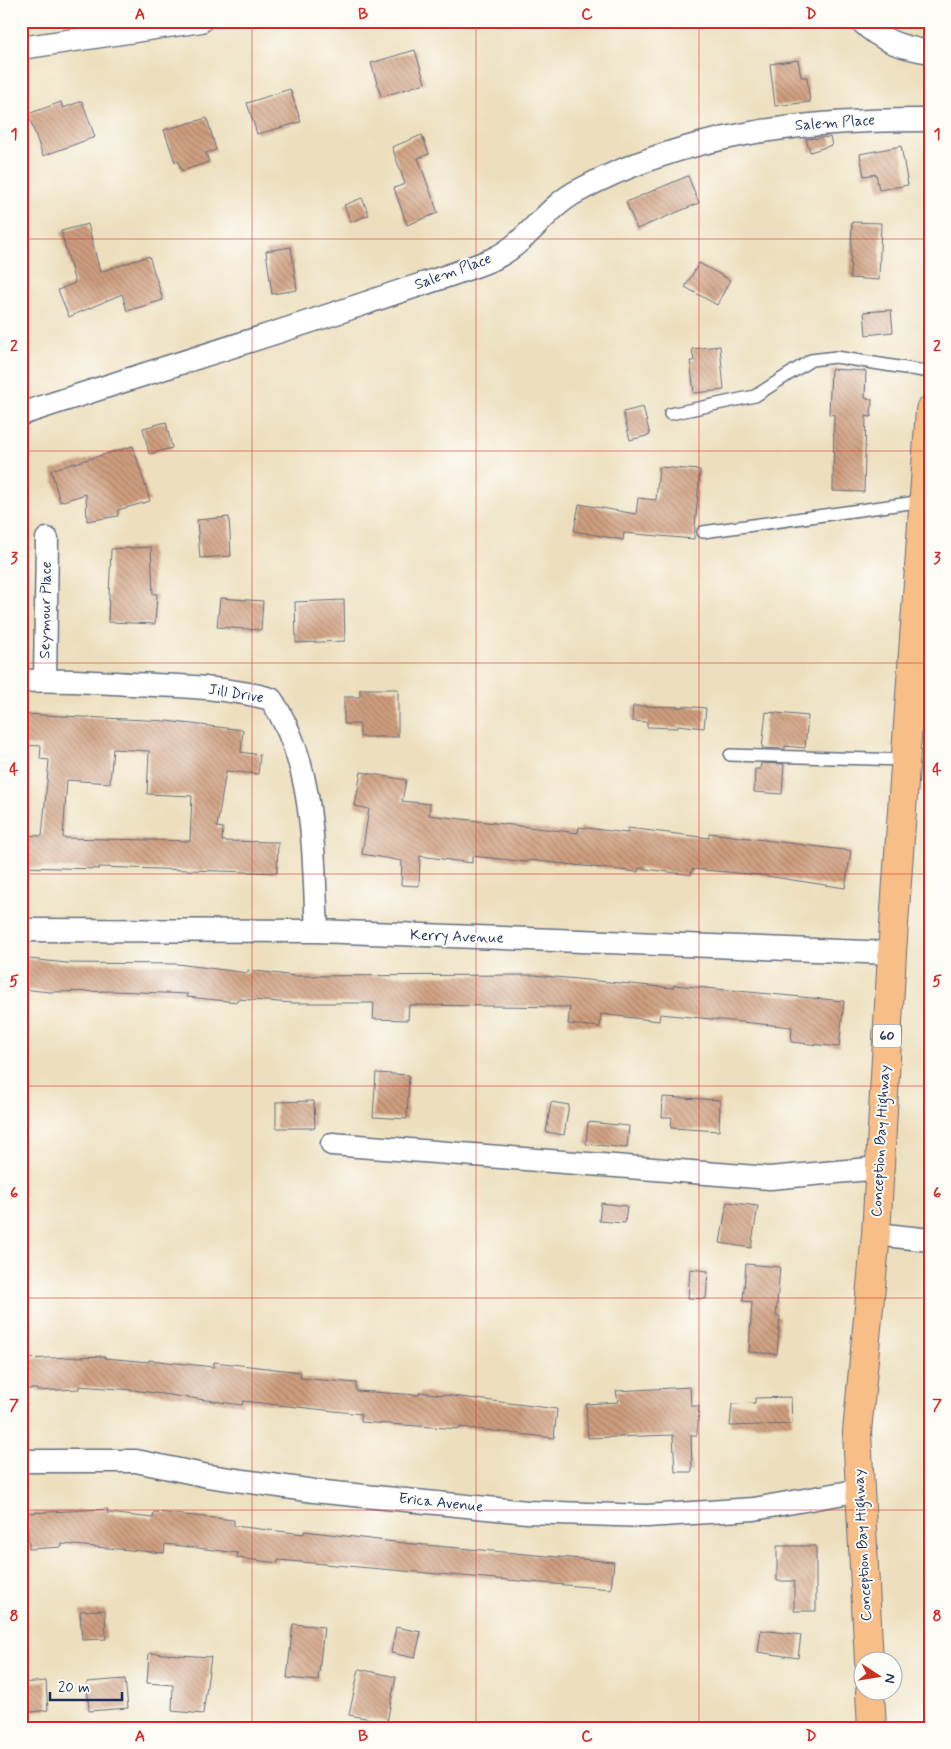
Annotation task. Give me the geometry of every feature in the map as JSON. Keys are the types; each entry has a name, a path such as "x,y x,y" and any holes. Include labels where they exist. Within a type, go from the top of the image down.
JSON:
{"main road":[{"name":"Conception Bay Highway","path":"868,1652 857,1432 876,1234 892,953 930,410"},
{"path":"871,1702 872,1728"}],"street":[{"path":"21,48 201,21"},
{"path":"861,21 874,33 898,46 930,52"},
{"name":"Salem Place","path":"21,414 308,322 495,258 522,240 573,193 620,170 675,149 799,125 874,120 930,120"},
{"name":"Seymour Place","path":"46,680 47,539"},
{"name":"Jill Drive","path":"21,681 46,680 229,691 271,700 291,736 303,778 313,838 317,932"},
{"name":"Kerry Avenue","path":"21,930 317,932 892,953"},
{"path":"332,1144 770,1178 880,1168"},
{"path":"876,1234 930,1240"},
{"name":"Erica Avenue","path":"21,1461 136,1461 208,1476 314,1491 536,1512 647,1516 754,1509 860,1490"}],"lane":[{"path":"670,414 755,396 812,360 836,357 930,372"},
{"path":"703,532 924,502"},
{"path":"730,755 906,760"}],"building":[{"path":"415,50 425,83 381,97 371,63"},
{"path":"798,60 801,77 807,77 810,102 775,106 770,64"},
{"path":"290,89 301,122 257,134 247,103"},
{"path":"82,101 95,137 43,156 28,114 61,102 63,108"},
{"path":"207,118 216,150 206,153 209,162 182,171 178,161 175,162 164,130"},
{"path":"422,135 429,154 418,158 438,213 407,225 394,188 405,184 392,147"},
{"path":"830,137 832,145 810,152 806,139"},
{"path":"901,146 908,185 879,190 876,174 864,176 860,154"},
{"path":"688,176 699,203 637,229 626,202"},
{"path":"362,198 369,215 351,222 344,205"},
{"path":"852,222 881,223 879,280 850,278"},
{"path":"88,224 100,272 149,256 163,300 127,311 122,294 69,317 58,290 75,283 61,231"},
{"path":"291,247 297,290 272,294 266,251"},
{"path":"699,263 730,280 717,305 685,287"},
{"path":"891,310 893,332 866,335 864,312"},
{"path":"720,346 724,390 694,393 690,361 694,361 692,349"},
{"path":"831,369 866,371 865,398 872,399 871,417 866,416 864,492 833,491 834,415 829,414"},
{"path":"643,407 650,435 630,440 623,412"},
{"path":"166,422 172,448 149,454 143,428"},
{"path":"133,446 150,501 118,510 118,516 87,521 86,494 60,502 51,470"},
{"path":"659,467 700,470 694,539 624,533 623,540 574,531 579,504 636,514 638,498 656,500"},
{"path":"229,517 231,556 200,558 197,520"},
{"path":"151,547 153,594 157,594 155,624 108,622 111,549"},
{"path":"220,598 263,601 261,630 217,627"},
{"path":"344,600 345,641 296,643 295,602"},
{"path":"360,689 398,689 398,737 360,737 360,724 344,724 344,697 360,697"},
{"path":"633,706 706,708 704,728 678,725 678,728 647,727 647,722 632,721"},
{"path":"766,712 808,716 805,748 785,746 785,749 762,748"},
{"path":"21,714 166,721 243,730 241,752 260,755 258,774 226,771 217,827 223,828 222,841 278,842 277,873 99,867 99,869 21,867 21,835 42,836 49,760 40,759 41,746 21,745","holes":["113,749 149,751 147,794 192,796 190,841 63,838 67,780 110,783"]},
{"path":"761,763 784,764 782,794 754,792 755,769 760,769"},
{"path":"361,772 406,780 402,801 430,804 429,815 578,833 579,827 627,833 628,828 709,838 709,833 851,851 845,888 760,875 692,869 691,875 639,868 638,872 472,856 472,863 420,856 419,886 401,885 402,861 362,854 369,809 355,806"},
{"path":"21,958 66,963 177,964 248,973 248,970 295,976 534,975 673,988 674,985 844,1001 839,1047 791,1042 792,1027 660,1014 659,1021 601,1014 600,1027 568,1024 570,1007 409,1005 408,1020 373,1019 374,1003 293,1003 238,999 237,1002 187,997 188,994 113,991 50,992 21,989"},
{"path":"376,1073 409,1075 407,1119 373,1117"},
{"path":"663,1097 720,1100 719,1131 671,1128 672,1117 662,1117"},
{"path":"314,1101 315,1128 276,1128 276,1102"},
{"path":"551,1102 569,1105 564,1135 546,1132"},
{"path":"588,1122 629,1126 627,1148 586,1144"},
{"path":"727,1202 758,1206 751,1248 720,1243"},
{"path":"601,1203 627,1206 625,1223 599,1221"},
{"path":"746,1264 780,1267 776,1316 780,1316 777,1354 749,1352 752,1302 743,1301"},
{"path":"690,1269 708,1271 706,1299 688,1298"},
{"path":"105,1356 105,1358 149,1362 149,1360 214,1367 214,1362 301,1372 300,1378 356,1383 356,1391 419,1395 420,1392 557,1409 554,1438 460,1427 460,1429 361,1422 361,1414 243,1401 242,1405 133,1390 79,1386 79,1389 37,1391 37,1389 21,1389 21,1359"},
{"path":"690,1387 691,1406 699,1406 697,1435 691,1435 692,1472 675,1472 673,1435 588,1438 586,1404 618,1402 616,1391"},
{"path":"791,1397 792,1424 730,1426 732,1404 755,1403 755,1398"},
{"path":"108,1509 107,1513 153,1518 154,1512 234,1520 234,1526 304,1534 304,1531 403,1543 614,1562 611,1589 278,1560 278,1563 237,1558 238,1553 165,1544 164,1553 62,1544 62,1547 29,1549 27,1513"},
{"path":"777,1546 816,1546 816,1611 794,1611 794,1581 777,1581"},
{"path":"105,1610 106,1639 82,1640 80,1611"},
{"path":"293,1624 324,1627 318,1681 287,1678"},
{"path":"396,1627 421,1632 415,1658 391,1653"},
{"path":"761,1630 801,1635 798,1658 758,1652"},
{"path":"149,1653 211,1657 203,1714 172,1711 173,1685 147,1683"},
{"path":"359,1669 396,1677 387,1722 349,1715"},
{"path":"125,1679 128,1708 89,1711 87,1682"},
{"path":"46,1681 48,1710 23,1713 21,1683"}]}
